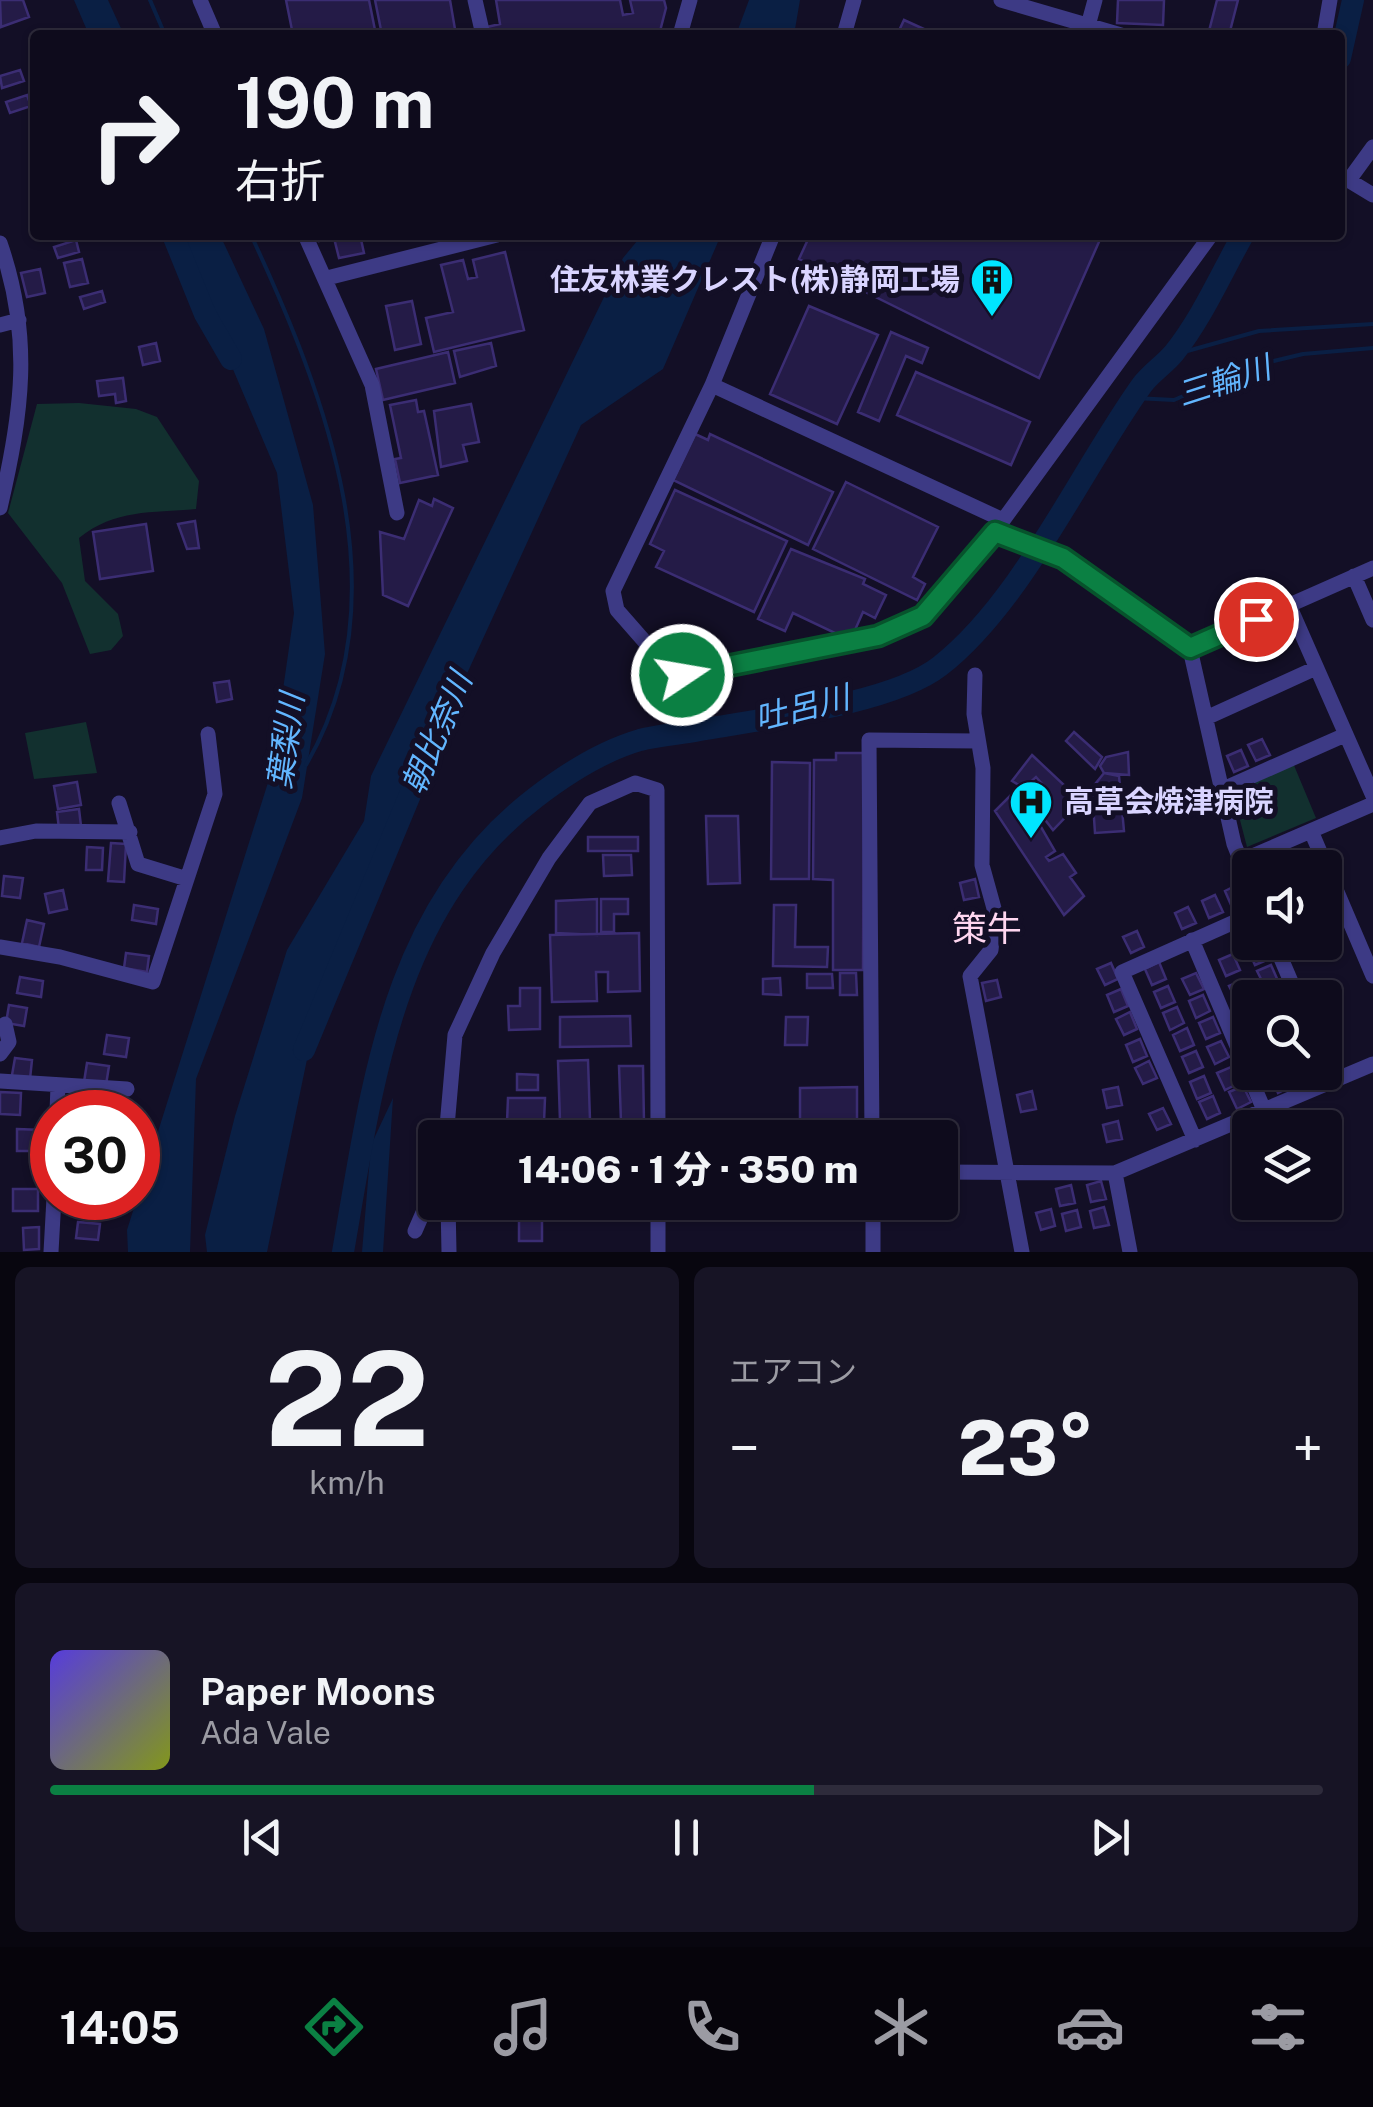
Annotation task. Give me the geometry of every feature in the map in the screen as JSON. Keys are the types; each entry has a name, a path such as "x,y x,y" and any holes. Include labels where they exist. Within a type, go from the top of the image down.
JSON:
{"street":[{"path":"200,0 213,30"},
{"path":"475,0 481,30"},
{"path":"681,30 690,0"},
{"path":"845,30 854,0"},
{"path":"1002,0 1109,30"},
{"path":"1089,22 1095,0"},
{"path":"1325,30 1330,0"},
{"path":"1345,177 1373,147"},
{"path":"1345,179 1373,195"},
{"path":"308,240 372,385 397,513"},
{"path":"327,278 478,240"},
{"path":"771,240 712,385 613,591 617,610 674,675 878,636 923,616 999,526 1207,240"},
{"path":"0,242 20,320 23,394 0,508"},
{"path":"0,325 20,320"},
{"path":"712,385 1063,558 1190,648 1238,850"},
{"path":"1190,648 1373,568"},
{"path":"1354,576 1373,620"},
{"path":"1288,605 1373,796"},
{"path":"1206,718 1316,668"},
{"path":"975,675 982,768 982,865 995,912 995,934 991,950 970,976 1022,1252"},
{"path":"208,734 215,794 212,843"},
{"path":"1224,789 1345,735"},
{"path":"872,1120 869,740 977,741"},
{"path":"447,1120 454,1035 494,953 549,858 590,803 636,783 657,790 658,1120"},
{"path":"153,982 215,794"},
{"path":"120,803 138,864 187,880"},
{"path":"1267,850 1373,804"},
{"path":"0,838 36,831 130,832"},
{"path":"1312,831 1373,976"},
{"path":"1195,1140 1122,972 1232,923"},
{"path":"0,948 60,956 153,982 164,977 178,938"},
{"path":"1192,940 1264,1110 1311,1090"},
{"path":"0,1054 9,1042 4,1024"},
{"path":"1342,1077 1373,1064"},
{"path":"0,1082 127,1090"},
{"path":"58,1085 58,1090"},
{"path":"958,1173 1115,1173 1232,1124"},
{"path":"1115,1173 1130,1252"},
{"path":"52,1252 53,1220"},
{"path":"415,1231 420,1220"},
{"path":"448,1220 448,1252"},
{"path":"658,1220 658,1252"},
{"path":"872,1220 873,1252"}],"green space":[{"path":"79,403 136,409 157,417 199,481 196,509 120,517 79,538 85,581 118,614 123,636 111,650 90,654 62,583 8,513 37,404"},
{"path":"86,722 97,773 34,779 25,733"},
{"path":"1293,763 1316,818 1247,847 1233,793"}],"water":[{"path":"74,0 108,0 122,30 87,30"},
{"path":"749,0 800,0 795,30 738,30"},
{"path":"178,240 222,240 264,329 313,505 325,654 302,798 196,1079 190,1252 128,1252 130,1220 160,1220 160,1125 271,773 294,613 277,473"},
{"path":"638,240 719,240 663,369 581,425 321,992 267,1252 207,1252 205,1235 235,1116 287,950 364,821 371,776 623,258"},
{"path":"393,1098 383,1252 362,1252 371,1145"}],"building":[{"path":"0,0 23,0 29,17 1,27"},
{"path":"286,0 369,0 375,30 292,30"},
{"path":"375,0 450,0 455,30 381,30"},
{"path":"496,0 620,0 623,15 633,13 630,0 664,0 666,8 660,30 487,30 500,24"},
{"path":"1118,0 1164,0 1163,25 1117,23"},
{"path":"1217,0 1238,0 1230,30 1209,30"},
{"path":"904,20 926,30 899,30"},
{"path":"20,70 24,81 2,88 0,76"},
{"path":"27,95 30,106 10,113 6,102"},
{"path":"76,240 79,252 58,258 54,247"},
{"path":"334,240 361,240 364,253 339,258"},
{"name":"住友林業クレスト(株)静岡工場","path":"808,240 1100,240 1039,378 799,259"},
{"path":"505,252 524,330 434,352 426,318 453,312 441,265 463,260 468,279 477,277 473,260"},
{"path":"82,259 88,283 70,287 64,263"},
{"path":"40,269 45,293 27,297 21,273"},
{"path":"102,291 105,302 84,309 80,297"},
{"path":"412,301 421,344 395,350 386,306"},
{"path":"809,306 878,335 837,424 770,394"},
{"path":"891,332 928,348 922,363 906,356 879,421 858,412"},
{"path":"156,343 160,361 143,365 139,347"},
{"path":"491,343 496,366 460,377 454,351"},
{"path":"448,352 455,383 383,400 376,369"},
{"path":"916,372 1030,422 1011,465 897,415"},
{"path":"123,378 126,401 116,403 115,394 99,396 97,381"},
{"path":"416,400 418,412 424,411 438,475 400,483 395,459 401,458 390,405"},
{"path":"471,404 479,442 463,445 467,461 441,467 434,411"},
{"path":"695,434 708,440 710,434 833,492 808,545 673,480"},
{"path":"846,482 938,527 913,577 925,584 917,600 813,549"},
{"path":"675,490 787,541 754,612 656,567 664,551 650,544"},
{"path":"434,499 453,508 408,606 383,595 380,532 404,539 419,500 432,506"},
{"path":"195,521 199,548 187,549 178,524"},
{"path":"146,524 153,571 100,579 93,532"},
{"path":"791,549 865,579 863,584 886,595 875,618 863,612 855,630 839,635 793,613 785,631 758,619"},
{"path":"229,681 232,699 217,702 214,683"},
{"path":"1074,732 1102,757 1095,769 1066,741"},
{"path":"1262,739 1270,755 1256,761 1248,745"},
{"path":"1241,750 1248,766 1234,772 1227,756"},
{"path":"1128,752 1129,775 1104,773 1100,766 1106,757"},
{"path":"836,753 864,753 863,970 833,970 833,880 813,879 814,760 836,760"},
{"name":"高草会焼津病院","path":"1032,755 1081,801 1053,830 1039,812 1034,815 1055,851 1046,857 1049,861 1063,854 1076,873 1070,877 1084,896 1064,915 995,811 1010,796 1018,803 1031,789 1045,799 1050,793 1036,777 1024,788 1012,781"},
{"path":"772,762 810,763 809,879 771,879"},
{"path":"1104,773 1119,776 1124,831 1095,833 1092,788"},
{"path":"77,782 81,805 58,809 54,786"},
{"path":"79,809 81,826 59,829 57,812"},
{"path":"706,816 738,816 740,883 708,884"},
{"path":"588,837 638,837 638,851 588,851"},
{"path":"111,843 126,844 124,882 108,881"},
{"path":"87,847 103,848 102,870 86,870"},
{"path":"603,855 631,855 632,875 604,876"},
{"path":"4,876 23,878 20,898 2,896"},
{"path":"975,879 979,897 964,900 960,883"},
{"path":"1232,888 1232,907 1225,891"},
{"path":"63,890 67,909 49,913 45,894"},
{"path":"1215,895 1223,912 1209,918 1202,901"},
{"path":"597,899 597,935 556,933 556,901"},
{"path":"601,899 628,899 628,914 614,914 614,932 601,932"},
{"path":"134,905 158,909 156,924 132,920"},
{"path":"774,905 796,905 795,947 828,947 827,967 773,966"},
{"path":"1188,907 1196,923 1182,929 1175,913"},
{"path":"27,920 44,924 39,947 22,943"},
{"path":"1137,931 1144,947 1131,953 1123,937"},
{"path":"639,933 640,991 608,992 608,972 596,972 597,1001 552,1002 550,935"},
{"path":"126,953 149,956 147,972 124,968"},
{"path":"1232,954 1240,970 1226,976 1219,960"},
{"path":"1159,962 1166,979 1152,985 1145,969"},
{"path":"1111,963 1118,979 1105,985 1097,969"},
{"path":"1271,965 1278,980 1262,980 1257,971"},
{"path":"840,973 856,973 857,995 840,995"},
{"path":"1196,973 1204,989 1190,995 1182,979"},
{"path":"807,974 832,974 833,988 807,988"},
{"path":"20,977 43,981 41,997 17,993"},
{"path":"780,978 781,995 763,994 763,979"},
{"path":"997,980 1001,997 986,1001 982,983"},
{"path":"1168,986 1175,1002 1161,1008 1154,992"},
{"path":"520,988 540,988 540,1029 509,1030 508,1006 520,1006"},
{"path":"1121,989 1128,1006 1114,1012 1107,995"},
{"path":"1203,995 1210,1011 1196,1018 1189,1001"},
{"path":"9,1005 27,1008 24,1026 6,1023"},
{"path":"1177,1007 1184,1023 1170,1030 1163,1013"},
{"path":"1130,1012 1137,1029 1124,1035 1116,1019"},
{"path":"630,1016 631,1046 560,1047 560,1017"},
{"path":"786,1017 808,1017 807,1045 785,1045"},
{"path":"1213,1017 1220,1033 1206,1039 1199,1023"},
{"path":"1187,1028 1194,1045 1180,1051 1173,1035"},
{"path":"107,1035 129,1038 126,1057 104,1054"},
{"path":"1140,1039 1147,1056 1133,1062 1126,1045"},
{"path":"1221,1041 1229,1057 1215,1064 1207,1047"},
{"path":"1196,1051 1203,1067 1189,1073 1182,1057"},
{"path":"15,1058 32,1060 30,1079 12,1075"},
{"path":"588,1060 590,1120 560,1120 558,1061"},
{"path":"1149,1061 1157,1078 1143,1084 1135,1068"},
{"path":"87,1063 109,1066 106,1085 84,1082"},
{"path":"619,1066 643,1066 644,1120 621,1120"},
{"path":"1231,1067 1232,1086 1225,1090 1217,1073"},
{"path":"517,1074 538,1075 538,1090 517,1090"},
{"path":"1204,1076 1211,1093 1197,1099 1190,1082"},
{"path":"857,1087 857,1120 800,1120 800,1088"},
{"path":"1118,1087 1122,1105 1107,1108 1103,1090"},
{"path":"1245,1090 1251,1102 1237,1109 1229,1092"},
{"path":"1032,1091 1036,1109 1021,1112 1017,1095"},
{"path":"0,1092 21,1093 20,1115 0,1114"},
{"path":"1213,1096 1220,1113 1207,1119 1199,1102"},
{"path":"508,1098 545,1098 544,1120 507,1120"},
{"path":"1163,1108 1171,1124 1157,1130 1149,1114"},
{"path":"1118,1121 1122,1139 1107,1142 1103,1125"},
{"path":"17,1129 30,1130 30,1151 17,1151"},
{"path":"1101,1181 1106,1199 1091,1202 1087,1185"},
{"path":"1071,1185 1075,1203 1060,1206 1056,1189"},
{"path":"13,1189 30,1189 30,1211 13,1211"},
{"path":"1104,1207 1109,1225 1094,1228 1090,1211"},
{"path":"1051,1209 1055,1226 1041,1230 1036,1213"},
{"path":"1077,1210 1081,1227 1066,1231 1062,1214"},
{"path":"519,1220 542,1220 542,1241 519,1241"},
{"path":"78,1222 100,1224 98,1240 76,1238"},
{"path":"39,1227 39,1249 24,1250 23,1228"}],"waterway":[{"path":"150,0 163,30"},
{"name":"吐呂川","path":"1345,36 1353,0"},
{"name":"葉梨川","path":"175,240 205,314 231,359"},
{"path":"253,240 305,362 327,429 343,497 351,566 349,634 335,701 306,765"},
{"name":"吐呂川","path":"343,1252 365,1127 396,1004 419,946 448,892 487,842 559,780 626,745 859,700 918,679 940,666 970,639 1024,571 1142,385 1174,353 1194,325 1240,240"},
{"path":"1173,355 1259,331 1373,324"},
{"name":"三輪川","path":"1135,398 1174,400 1253,366 1303,354 1373,348"},
{"name":"朝比奈川","path":"304,1050 424,761"}],"place":[{"name":"住友林業クレスト(株)静岡工場","path":"992,318"},
{"name":"高草会焼津病院","path":"1031,840"}],"district":[{"name":"策牛","path":"987,929"}],"route":[{"path":"682,675 878,636 923,616 969,567 995,532 1063,558 1190,648 1256,619"}]}
